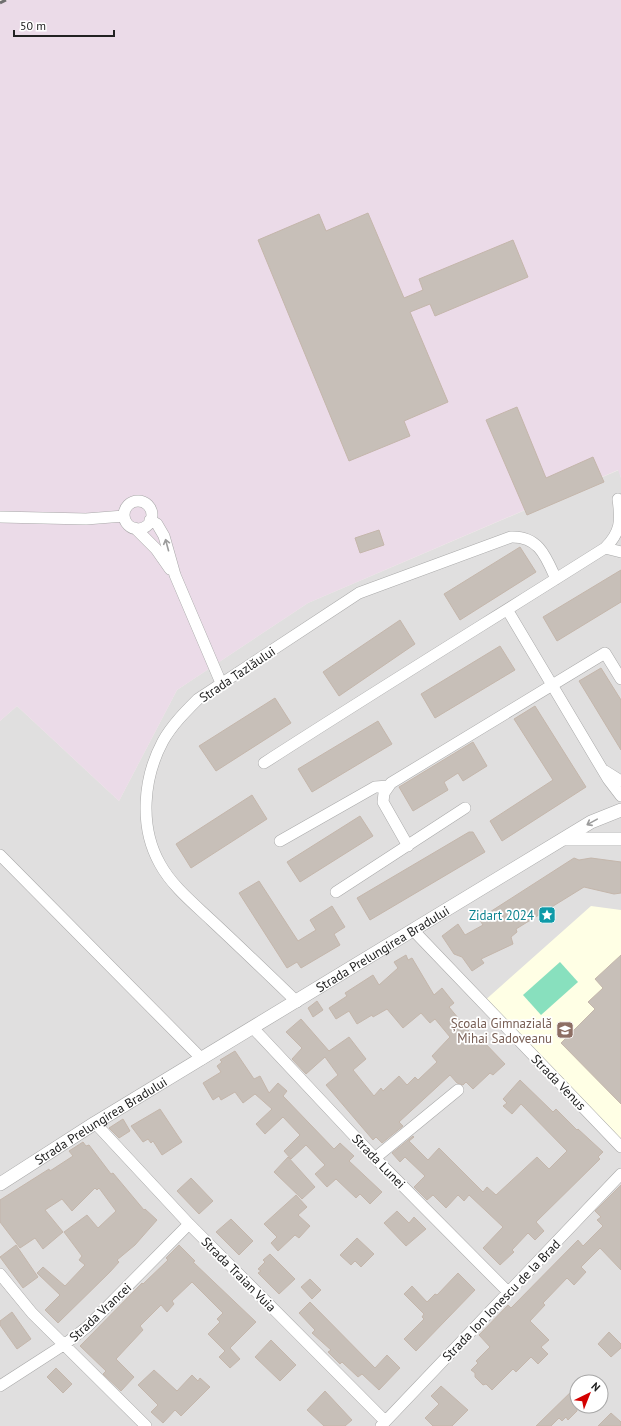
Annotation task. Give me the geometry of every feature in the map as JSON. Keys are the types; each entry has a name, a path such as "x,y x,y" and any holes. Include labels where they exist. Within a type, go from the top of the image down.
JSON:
{"street":[{"path":"264,763 363,699 508,611 608,544 618,529 621,518 618,498"},
{"path":"135,528 144,527 150,520 150,509 145,503 135,502 127,506 124,516 130,526 135,528 156,549 175,575"},
{"path":"0,517 86,519 124,516"},
{"path":"150,520 157,524 164,536 175,575 221,683"},
{"name":"Strada Tazlăului","path":"297,1002 178,889 160,864 147,828 146,799 153,765 163,741 176,721 198,699 359,593 511,537 523,537 532,541 545,555 556,579"},
{"path":"608,544 621,552"},
{"path":"508,611 613,788 621,796"},
{"path":"408,846 386,811 384,793 389,786 551,685 605,654 621,679"},
{"path":"602,769 621,781"},
{"path":"280,841 375,787 389,786"},
{"path":"336,892 464,808"},
{"name":"Strada Prelungirea Bradului","path":"0,1184 95,1124 591,822 621,810"},
{"path":"564,839 621,839"},
{"path":"0,855 202,1059"},
{"name":"Strada Venus","path":"413,930 621,1147"},
{"name":"Strada Lunei","path":"253,1028 375,1158 508,1292"},
{"path":"375,1158 458,1090"},
{"name":"Strada Traian Vuia","path":"95,1124 189,1224 383,1424"},
{"name":"Strada Ion Ionescu de la Brad","path":"383,1424 621,1174"},
{"name":"Strada Vrancei","path":"0,1386 65,1344 87,1326 189,1224"},
{"path":"0,1274 32,1313 65,1344 146,1426"}],"shaded area":[{"path":"8,0 621,0 621,478 618,470 308,603 177,690 119,801 17,706 0,721 0,3"},
{"path":"619,470 621,478 621,1426 0,1426 0,721 17,706 119,801 177,690 308,603"},
{"name":"Școala Gimnazială Mihai Sadoveanu","path":"591,906 621,910 621,1147 482,1003"}],"green space":[{"path":"560,962 578,982 541,1015 523,995"}],"building":[{"path":"368,213 404,298 423,290 419,279 513,240 528,277 435,316 430,304 410,312 448,402 404,421 410,436 349,461 258,240 319,214 326,231"},
{"path":"517,407 546,478 593,457 604,482 527,515 486,420"},
{"path":"379,530 384,545 360,553 355,538"},
{"path":"520,547 536,572 460,620 444,594"},
{"path":"621,570 621,602 557,641 543,617"},
{"path":"400,620 415,644 339,696 323,672"},
{"path":"500,646 515,670 435,718 421,694"},
{"path":"601,668 621,700 621,750 579,681"},
{"path":"275,698 291,723 216,771 199,746"},
{"path":"535,706 586,787 502,841 490,821 553,780 514,719"},
{"path":"378,721 392,744 312,792 298,769"},
{"path":"473,742 487,766 463,781 458,773 444,782 448,790 413,811 399,787"},
{"path":"252,795 267,819 191,868 176,844"},
{"path":"360,816 373,836 300,882 287,862"},
{"path":"469,832 473,832 485,852 370,920 357,898"},
{"path":"574,858 579,860 591,858 621,862 621,893 614,894 584,887 516,929 517,932 511,937 513,944 481,959 484,963 472,971 462,957 454,954 442,936 458,924 465,935 483,925 479,919"},
{"path":"259,881 298,941 316,930 310,920 332,906 345,927 334,934 340,945 301,968 297,962 287,968 239,893"},
{"path":"406,955 408,960 412,958 434,995 442,988 454,1003 449,1007 478,1042 481,1039 505,1064 493,1075 490,1073 473,1089 466,1082 463,1085 457,1083 450,1075 399,1122 403,1126 382,1143 376,1137 373,1140 326,1085 338,1075 325,1057 306,1074 292,1059 302,1048 286,1032 301,1019 329,1051 349,1037 366,1059 353,1070 374,1096 381,1088 383,1091 399,1076 407,1085 415,1077 418,1080 437,1062 432,1056 450,1037 435,1019 430,1023 421,1013 403,1028 387,1009 373,1017 372,1015 357,1024 349,1011 336,1019 329,1008 347,996 345,993 373,975 379,985 398,968 394,962"},
{"path":"621,955 621,1104 561,1043 595,1009 588,1002 603,988 595,979"},
{"path":"317,1001 323,1010 313,1017 308,1008"},
{"path":"235,1051 254,1079 260,1076 269,1093 278,1083 287,1091 283,1096 334,1149 340,1143 354,1156 349,1161 382,1192 370,1204 360,1194 356,1198 336,1179 327,1187 315,1174 325,1165 306,1145 291,1159 284,1151 300,1135 283,1117 265,1134 256,1124 272,1109 255,1094 243,1103 235,1092 221,1100 219,1096 213,1100 203,1083 221,1072 217,1066 222,1062 220,1060"},
{"path":"520,1080 553,1112 556,1109 577,1130 578,1129 603,1152 598,1157 600,1159 536,1222 544,1231 535,1240 528,1233 512,1250 514,1252 500,1265 483,1248 503,1227 469,1195 464,1201 458,1195 446,1208 433,1195 427,1200 414,1187 425,1176 405,1157 400,1162 392,1153 413,1136 414,1137 409,1141 428,1160 439,1148 483,1192 487,1187 496,1195 537,1157 549,1169 567,1151 521,1104 512,1114 503,1106 507,1103 503,1099"},
{"path":"160,1109 182,1142 162,1155 153,1141 151,1143 148,1139 143,1142 131,1126"},
{"path":"123,1119 130,1131 119,1138 109,1128"},
{"path":"83,1142 86,1146 89,1145 111,1174 113,1173 144,1210 145,1209 157,1220 135,1245 117,1260 119,1262 110,1272 58,1323 45,1310 60,1295 37,1273 43,1267 65,1286 85,1265 79,1260 82,1256 64,1232 87,1215 98,1228 116,1211 99,1188 97,1190 95,1188 72,1211 62,1199 45,1210 63,1232 43,1249 35,1238 20,1248 0,1222 0,1200 49,1169 50,1171 73,1156 69,1151"},
{"path":"288,1157 315,1187 302,1199 274,1172"},
{"path":"191,1178 213,1201 199,1214 177,1191"},
{"path":"621,1185 621,1270 600,1248 581,1267 586,1272 574,1285 567,1278 543,1303 545,1305 530,1321 549,1340 541,1347 548,1354 538,1364 531,1357 516,1372 513,1369 492,1390 486,1384 483,1385 475,1377 475,1373 471,1370 478,1363 476,1361 490,1347 479,1335 508,1305 511,1308 578,1240 583,1246 603,1226 597,1220 601,1217 595,1211"},
{"path":"296,1195 307,1207 298,1215 310,1226 299,1238 295,1235 278,1251 271,1243 277,1237 264,1224"},
{"path":"397,1211 409,1223 414,1217 426,1229 406,1246 384,1223"},
{"path":"231,1219 253,1241 239,1255 216,1232"},
{"path":"357,1238 374,1254 361,1267 355,1261 351,1265 340,1255"},
{"path":"16,1245 38,1277 23,1288 0,1257"},
{"path":"179,1245 195,1261 193,1262 256,1322 230,1348 240,1359 230,1368 219,1357 225,1351 208,1334 220,1322 217,1319 223,1313 192,1282 172,1301 174,1304 167,1312 161,1305 140,1326 143,1330 116,1359 134,1377 121,1391 103,1374 106,1371 80,1346 142,1283 143,1284 168,1260 166,1258"},
{"path":"270,1254 295,1279 279,1294 258,1273 261,1271 258,1269 265,1262 263,1260"},
{"path":"458,1273 475,1290 416,1351 404,1339 424,1319 422,1317 424,1314 404,1294 412,1286 427,1302 435,1294 437,1295"},
{"path":"310,1279 321,1290 312,1299 301,1287"},
{"path":"310,1302 375,1368 387,1355 400,1368 379,1390 362,1374 358,1377 342,1362 340,1364 328,1352 331,1350 312,1333 315,1330 299,1313"},
{"path":"12,1312 31,1339 17,1349 0,1325 0,1321"},
{"path":"609,1332 621,1344 621,1348 611,1357 598,1344"},
{"path":"271,1340 296,1365 280,1381 255,1357"},
{"path":"56,1368 72,1384 63,1393 47,1377"},
{"path":"154,1370 177,1391 192,1375 198,1381 200,1378 210,1387 181,1416 175,1410 163,1423 151,1412 158,1405 138,1385"},
{"path":"441,1386 468,1410 452,1426 433,1426 425,1418 439,1404 431,1396"},
{"path":"325,1391 352,1420 345,1426 324,1426 307,1410"},
{"path":"569,1394 569,1414 574,1414 568,1420 566,1417 562,1421 559,1418 551,1426 536,1426"},
{"path":"611,1413 621,1422 621,1426 598,1426"}],"railway":[{"path":"0,3 6,0"}],"place":[{"name":"Zidart 2024","path":"547,915"},
{"name":"Școala Gimnazială Mihai Sadoveanu","path":"565,1030"}]}
